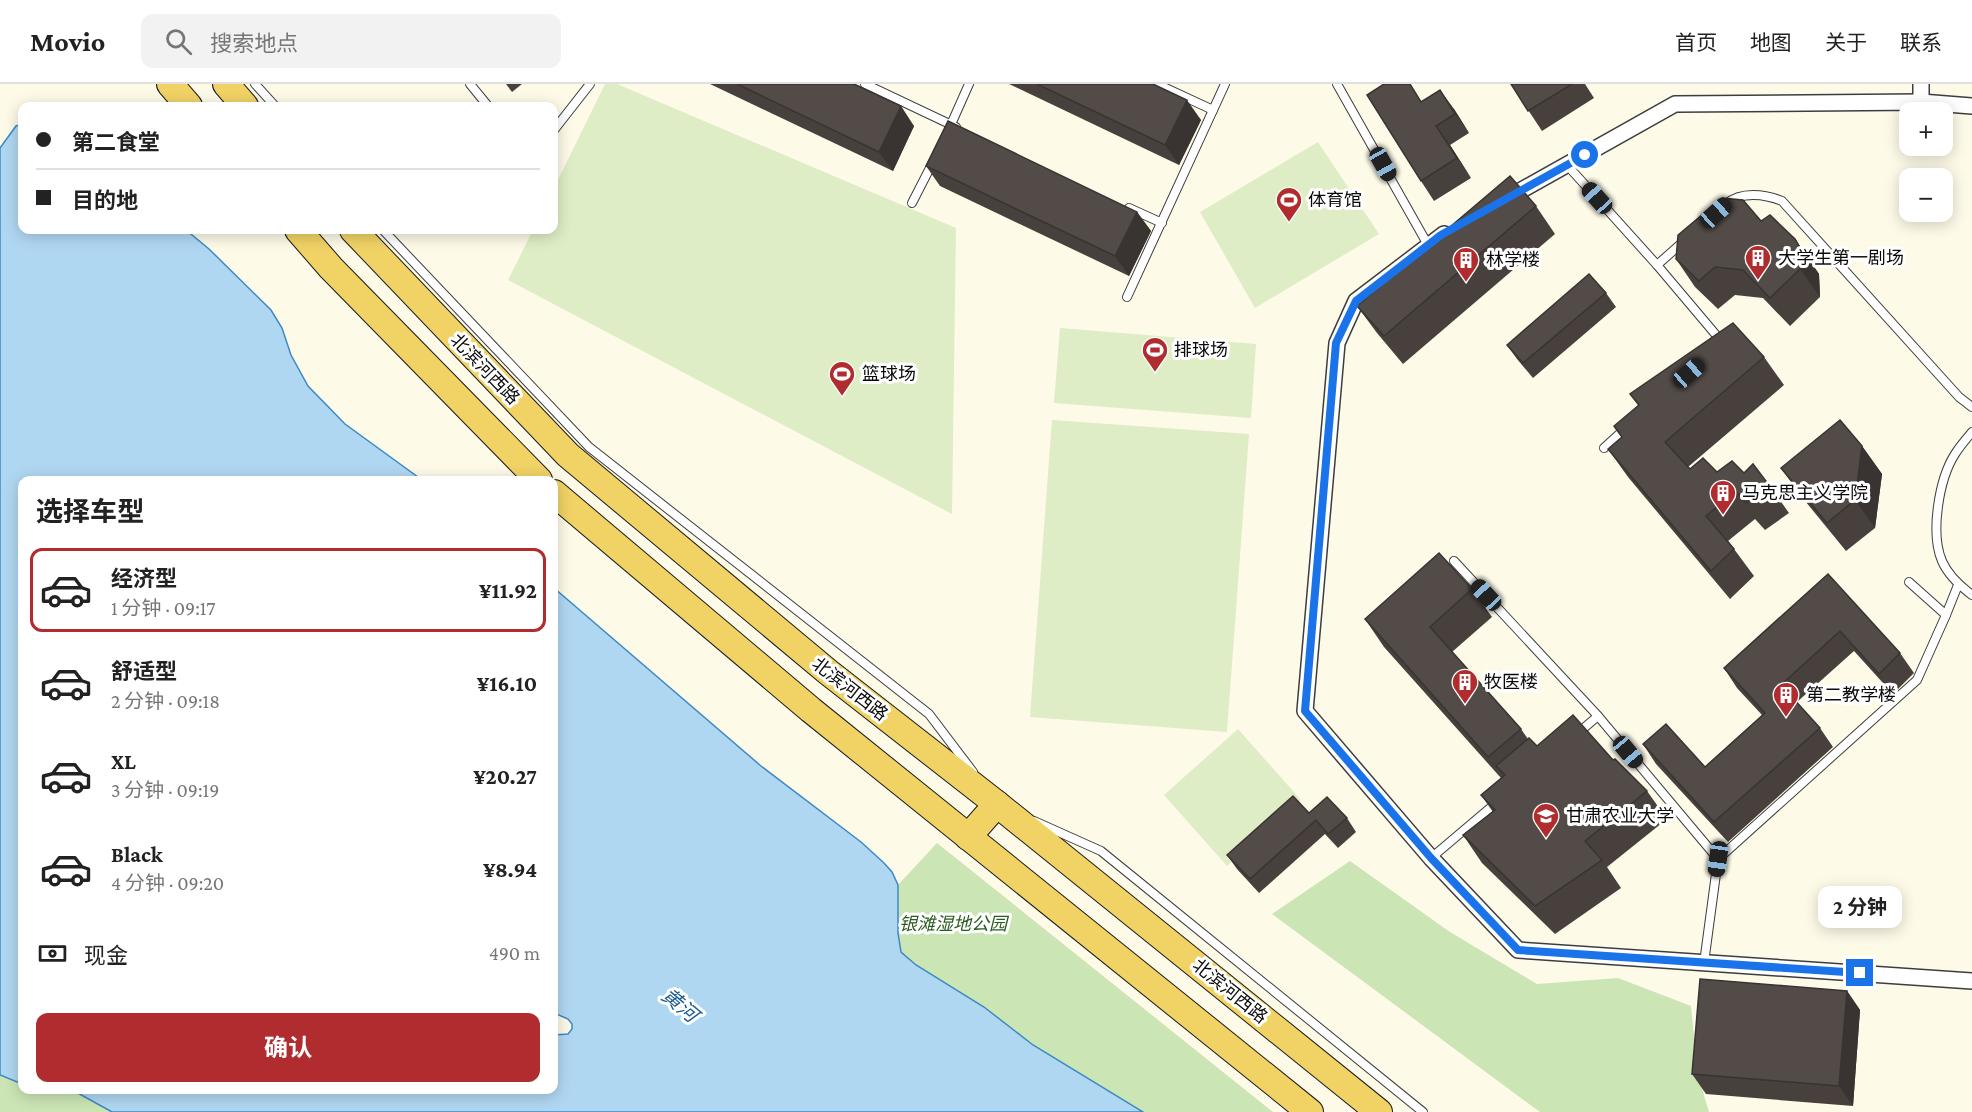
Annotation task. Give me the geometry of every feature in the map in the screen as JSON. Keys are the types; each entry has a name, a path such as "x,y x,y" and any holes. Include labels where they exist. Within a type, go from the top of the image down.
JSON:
{"main road":[{"path":"170,84 186,102"},
{"path":"226,84 242,102"},
{"path":"301,234 331,268 534,476"},
{"name":"北滨河西路","path":"357,234 568,455 828,672 997,804 1379,1112"},
{"path":"558,496 811,710 1310,1112"},
{"path":"968,837 997,804"}],"street":[{"path":"1921,84 1922,102"},
{"path":"1494,206 1675,104 1899,102"},
{"path":"1953,104 1972,106"},
{"path":"1452,229 1356,301 1336,343 1305,711 1431,858 1518,950 1972,981"}],"lane":[{"path":"255,84 271,102"},
{"path":"470,84 485,102"},
{"path":"558,125 590,84"},
{"path":"865,84 962,130"},
{"path":"946,135 969,84"},
{"path":"1156,84 1213,110"},
{"path":"1127,297 1225,84"},
{"path":"1337,84 1428,245"},
{"path":"912,203 937,154"},
{"path":"1567,165 1723,343 1714,351"},
{"path":"1722,207 1731,200 1749,195 1767,195 1782,201 1959,397 1972,407"},
{"path":"1120,204 1162,224"},
{"path":"387,234 589,447 929,714 997,804 1101,851 1423,1112"},
{"path":"1657,265 1690,236"},
{"path":"1604,448 1638,418"},
{"path":"1972,432 1954,456 1940,493 1936,538 1942,561 1958,585 1972,595"},
{"path":"1454,561 1598,716 1718,859"},
{"path":"1909,582 1946,615"},
{"path":"1704,963 1718,859 1917,680 1958,585"},
{"path":"1571,739 1598,716"},
{"path":"1431,858 1501,799"}],"green space":[{"name":"篮球场","path":"605,84 617,84 956,228 952,514 508,280 531,234 558,234 558,180"},
{"name":"体育馆","path":"1318,142 1379,234 1255,308 1200,212"},
{"name":"排球场","path":"1060,328 1256,344 1251,418 1054,403"},
{"path":"1052,420 1249,434 1227,732 1030,717"},
{"path":"1238,729 1301,800 1227,866 1164,795"},
{"name":"银滩湿地公园","path":"937,843 1273,1112 1143,1112 1033,1045 984,1007 916,965 901,952 898,933 898,885"},
{"path":"1350,861 1450,932 1537,984 1618,978 1691,1006 1698,1076 1709,1112 1540,1112 1272,914"},
{"path":"0,1075 18,1082 18,1094 80,1094 112,1112 0,1112"}],"water":[{"path":"18,125 18,234 191,234 271,310 282,328 291,355 308,386 345,424 416,476 18,476 18,1082 0,1075 0,148"},
{"name":"黄河","path":"558,591 761,766 861,842 884,863 892,872 898,885 898,933 901,952 916,965 984,1007 1033,1045 1143,1112 112,1112 80,1094 558,1094 558,1035 568,1034 572,1029 572,1024 568,1019 558,1015"}],"building":[{"path":"737,84 854,84 901,106 879,152"},
{"path":"1037,84 1153,84 1187,100 1165,145"},
{"path":"1384,84 1410,84 1421,102 1440,90 1455,114 1436,126 1457,158 1421,181 1367,95"},
{"path":"1511,84 1572,84 1528,111"},
{"path":"948,121 1137,212 1115,256 926,166"},
{"path":"1510,176 1536,206 1384,336 1357,306"},
{"path":"1722,198 1743,200 1761,221 1770,215 1795,239 1799,246 1800,269 1770,298 1743,270 1715,267 1699,281 1676,259 1678,235"},
{"path":"1589,274 1606,293 1523,363 1507,345"},
{"path":"1733,323 1764,357 1665,442 1690,469 1703,458 1717,472 1732,461 1744,473 1753,464 1769,485 1746,503 1736,491 1706,516 1734,549 1711,571 1608,449 1622,437 1614,426 1639,405 1630,394"},
{"path":"1840,420 1862,446 1855,500 1827,523 1781,468"},
{"name":"牧医楼","path":"1439,553 1472,589 1430,627 1521,729 1488,757 1365,619"},
{"name":"第二教学楼","path":"1828,574 1900,653 1879,674 1840,631 1781,685 1820,728 1714,822 1643,744 1666,724 1705,767 1765,713 1724,668"},
{"path":"1573,715 1613,760 1615,759 1647,791 1585,841 1602,860 1535,906 1463,835 1495,810 1481,795 1505,775 1496,766 1529,738 1537,746"},
{"path":"1293,796 1309,813 1327,797 1347,818 1328,834 1316,820 1250,879 1227,855"},
{"path":"1700,979 1847,991 1839,1086 1692,1074"}],"place":[{"name":"体育馆","path":"1289,223"},
{"name":"大学生第一剧场","path":"1758,281"},
{"name":"林学楼","path":"1466,283"},
{"name":"排球场","path":"1155,373"},
{"name":"篮球场","path":"842,397"},
{"name":"马克思主义学院","path":"1723,516"},
{"name":"牧医楼","path":"1465,705"},
{"name":"第二教学楼","path":"1786,718"},
{"name":"甘肃农业大学","path":"1546,839"}],"route":[{"path":"1585,155 1441,235 1356,301 1336,343 1305,711 1431,858 1518,950 1860,973"}]}
